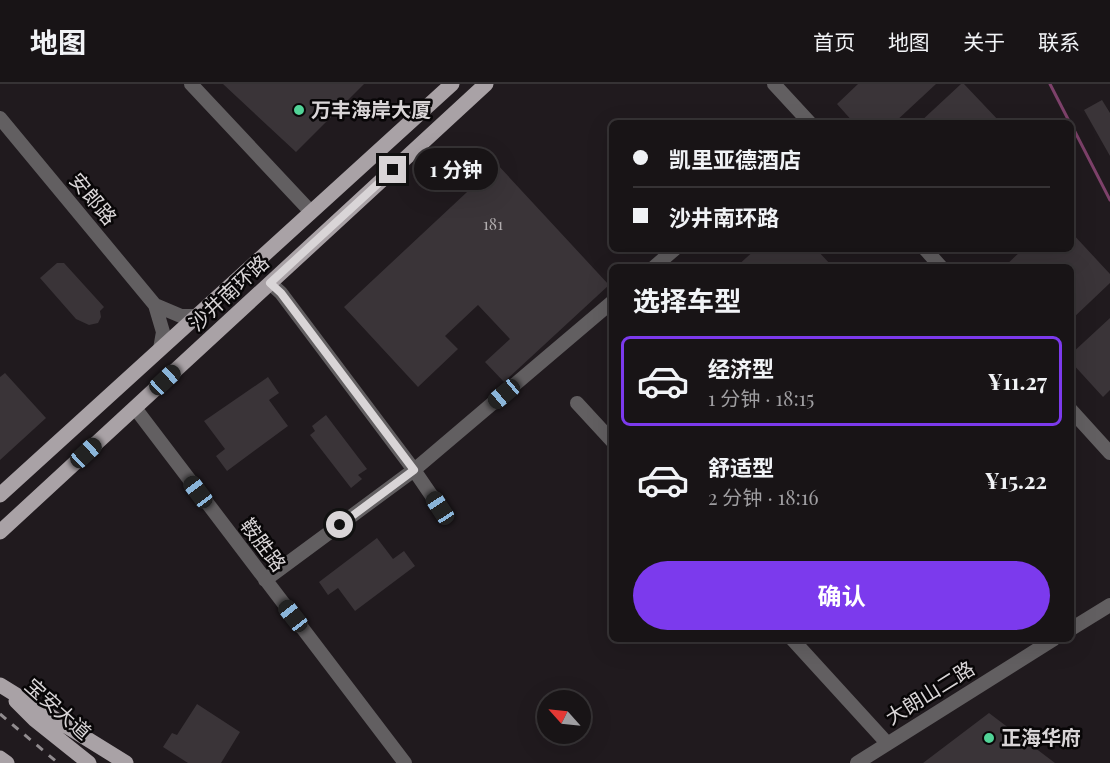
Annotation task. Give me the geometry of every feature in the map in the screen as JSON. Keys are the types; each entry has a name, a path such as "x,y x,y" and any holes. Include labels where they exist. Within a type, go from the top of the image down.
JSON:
{"main road":[{"name":"沙井南环路","path":"0,495 452,84"},
{"name":"沙井南环路","path":"0,532 486,84"},
{"name":"宝安大道","path":"0,685 35,720 89,763"},
{"path":"0,685 126,763"},
{"path":"0,758 7,763"}],"street":[{"path":"191,84 311,212"},
{"path":"774,84 807,120"},
{"name":"安郎路","path":"0,118 155,305 163,332 160,349"},
{"path":"658,264 672,252"},
{"path":"927,252 938,264"},
{"path":"270,283 281,293 440,508"},
{"path":"155,305 173,314 196,316"},
{"path":"265,579 414,470 609,305"},
{"path":"577,403 609,438"},
{"name":"鞍胜路","path":"135,408 405,763"},
{"path":"1074,413 1110,453"},
{"path":"1074,627 1110,604"},
{"path":"795,642 887,743"},
{"name":"大朗山二路","path":"857,763 1049,642"}],"building":[{"path":"223,84 364,84 296,152"},
{"path":"858,84 936,84 897,120 851,120 837,104"},
{"path":"961,84 964,84 998,120 922,120"},
{"path":"1102,100 1110,113 1110,156 1084,110"},
{"path":"497,164 609,285 504,382 485,362 510,339 478,305 445,336 458,349 418,387 344,307"},
{"path":"1074,235 1110,274 1110,283 1074,317 1074,264 1007,264 1020,252 1074,252"},
{"path":"753,252 819,252 830,264 739,264"},
{"path":"57,263 64,263 104,307 100,311 101,317 98,323 89,325 76,319 40,278"},
{"path":"1110,318 1110,390 1103,397 1074,365 1074,351"},
{"path":"5,373 46,418 0,460 0,377"},
{"path":"268,377 279,393 269,400 288,426 227,471 216,456 225,449 204,421"},
{"path":"326,415 367,469 358,475 362,479 351,488 310,435 315,431 312,426"},
{"path":"377,538 393,559 404,551 415,566 355,611 338,588 328,595 319,582"},
{"path":"197,704 240,732 221,763 188,763 163,747 172,733 177,735"},
{"name":"正海华府","path":"989,713 1055,763 923,763"}],"waterway":[{"path":"1050,84 1068,120"},
{"path":"1074,130 1110,200"}],"railway":[{"path":"0,714 58,763"}],"place":[{"name":"万丰海岸大厦","path":"299,110"},
{"name":"正海华府","path":"989,738"}],"route":[{"path":"340,525 414,470 281,293 270,283 393,170"}]}
